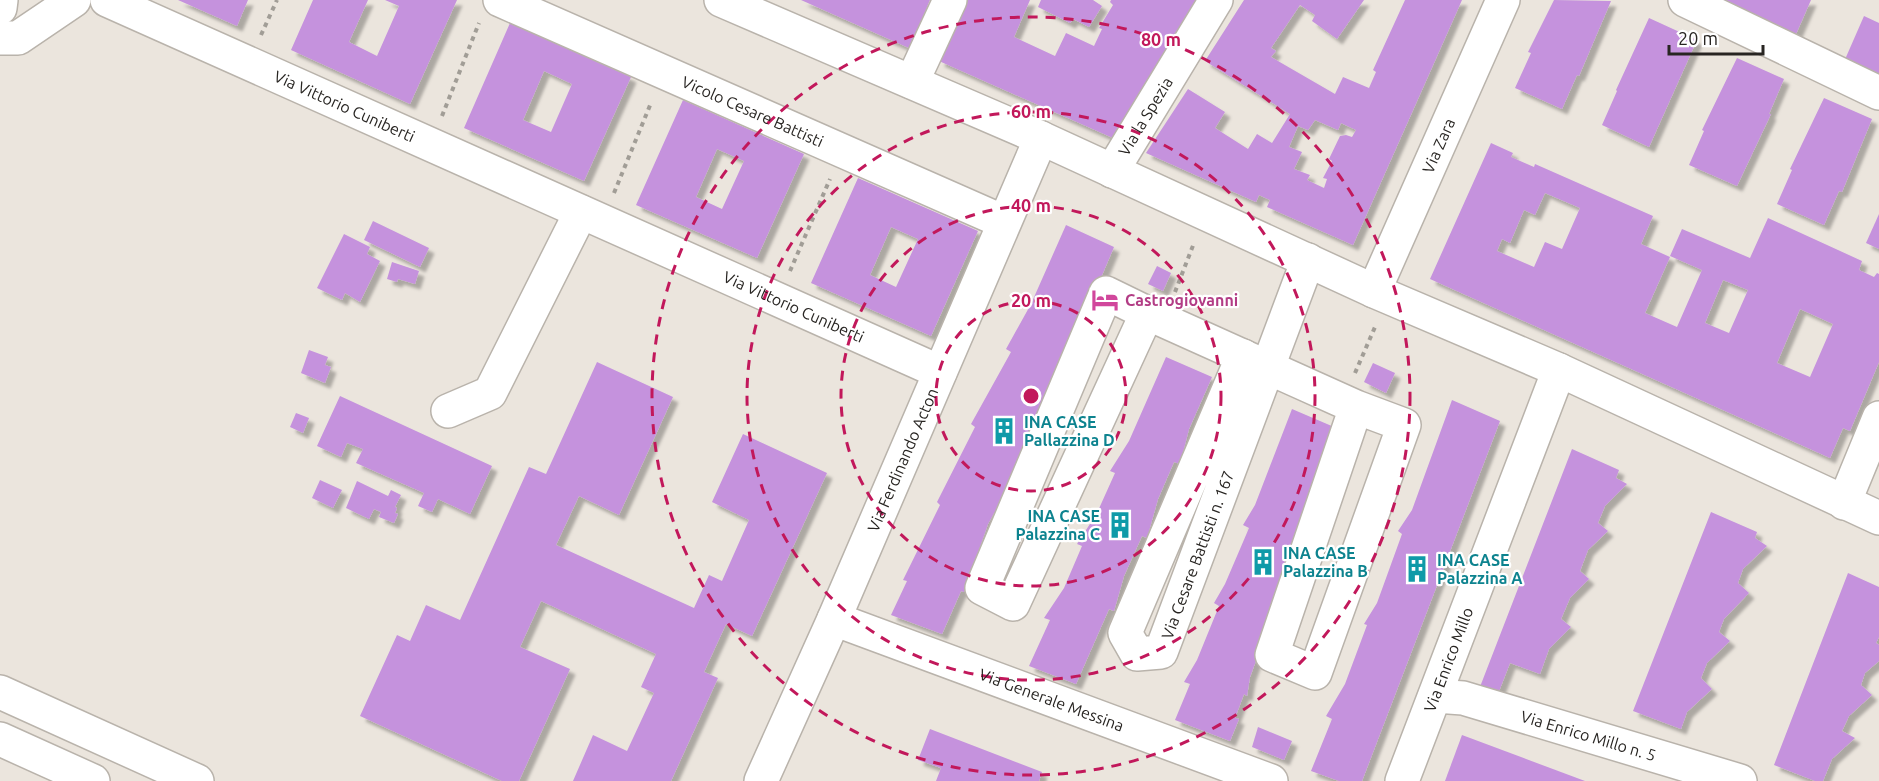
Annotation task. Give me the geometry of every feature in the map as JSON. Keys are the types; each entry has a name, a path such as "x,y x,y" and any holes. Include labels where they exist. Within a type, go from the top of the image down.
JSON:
{"street":[{"path":"0,8 1,0"},
{"path":"9,38 74,0"},
{"name":"Via Vittorio Cuniberti","path":"107,0 940,372"},
{"path":"721,0 1041,138 1381,293 1559,369 1844,504 1879,518"},
{"path":"912,82 950,0"},
{"name":"Via la Spezia","path":"1112,171 1216,0"},
{"name":"Via Zara","path":"1381,293 1503,0"},
{"path":"1686,0 1879,93"},
{"name":"Vicolo Cesare Battisti","path":"490,11 663,72 1004,222"},
{"name":"Via Ferdinando Acton","path":"761,781 834,619 1041,138"},
{"path":"448,411 490,393 592,217"},
{"path":"1255,361 1308,260"},
{"path":"1156,317 1014,604 982,588 1106,292 1156,317 1350,404 1404,425 1315,673 1272,655 1350,404"},
{"name":"Via Cesare Battisti n. 167","path":"1255,361 1161,652 1137,654 1125,633 1255,361"},
{"name":"Via Enrico Millo","path":"1402,781 1559,369"},
{"path":"1844,504 1879,418"},
{"name":"Via Generale Messina","path":"834,619 1271,781"},
{"path":"0,692 197,781"},
{"name":"Via Enrico Millo n. 5","path":"1435,696 1462,698 1740,781"},
{"path":"0,739 93,781"}],"path":[{"path":"431,145 490,11"},
{"path":"592,217 663,72"},
{"path":"778,300 842,150"},
{"path":"1156,317 1206,213"},
{"path":"1350,404 1381,293"}],"building":[{"path":"178,0 248,0 237,26"},
{"path":"313,0 368,0 349,42 377,56 399,6 385,0 457,0 410,104 291,50"},
{"path":"801,0 930,0 909,48"},
{"path":"966,0 1030,0 1014,37 1055,56 1066,33 1094,46 1102,29 1099,28 1113,5 1111,0 1197,0 1113,138 939,61"},
{"path":"1041,0 1093,0 1102,6 1089,27 1073,19 1070,23 1038,7"},
{"path":"1244,0 1364,0 1337,39 1312,21 1315,15 1300,5 1271,48 1276,51 1271,57 1335,94 1343,77 1369,88 1376,72 1373,70 1405,0 1462,0 1353,245 1267,207 1270,200 1259,195 1256,202 1146,153 1188,89 1225,112 1215,128 1248,149 1257,134 1272,143 1290,114 1205,61","holes":["1315,120 1338,130 1341,123 1356,130 1352,137 1340,136 1329,159 1332,161 1323,178 1327,179 1324,188 1307,180 1310,175 1294,169 1302,152 1289,147 1298,126 1308,130"]},
{"path":"1554,0 1611,1 1579,76 1577,75 1562,109 1515,88 1531,53 1528,52"},
{"path":"1698,0 1811,0 1792,43"},
{"path":"1864,16 1879,23 1879,80 1843,64"},
{"path":"1649,18 1697,40 1649,147 1602,125"},
{"path":"510,23 631,77 584,181 464,128","holes":["544,71 572,84 551,132 523,120"]},
{"path":"1737,58 1784,79 1769,114 1771,114 1737,186 1689,165 1704,131 1702,130"},
{"path":"1824,98 1872,119 1842,192 1839,191 1824,225 1777,204 1792,170 1790,169"},
{"path":"683,100 804,154 757,258 636,205","holes":["717,149 744,161 722,209 696,197"]},
{"path":"1491,143 1513,153 1511,157 1534,167 1535,164 1653,216 1641,244 1670,257 1645,313 1677,327 1702,270 1670,256 1682,229 1750,258 1768,218 1862,261 1859,270 1874,277 1877,273 1879,274 1879,362 1850,431 1843,428 1830,458 1430,279","holes":["1545,193 1580,208 1562,249 1545,242 1534,267 1497,251 1502,239 1510,243 1524,210 1535,215","1723,280 1748,290 1729,333 1705,323","1800,309 1833,324 1810,377 1777,363"]},
{"path":"858,178 978,231 931,336 811,283","holes":["891,227 918,239 896,287 870,275"]},
{"path":"1879,214 1879,249 1866,243"},
{"path":"373,221 429,248 420,267 364,240"},
{"name":"INA CASE Pallazzina D","path":"1066,225 1114,247 1033,437 1028,434 998,514 994,513 988,524 964,592 961,591 942,634 891,615 907,581 903,580 940,505 937,502 975,427 971,424 1011,352 1006,349 1031,304"},
{"path":"344,234 370,247 367,254 380,261 360,302 345,293 342,300 317,288"},
{"path":"392,262 419,271 415,284 398,279 397,282 387,279"},
{"path":"1157,266 1171,273 1163,291 1148,284"},
{"path":"309,350 328,357 325,365 331,367 325,383 301,373"},
{"name":"INA CASE Palazzina C","path":"1166,357 1212,377 1189,429 1180,464 1174,462 1158,499 1147,538 1142,536 1124,576 1114,611 1109,609 1076,684 1029,666 1050,620 1044,618 1064,588 1082,546 1077,544 1097,513 1115,473 1110,471 1129,441"},
{"path":"597,362 673,397 619,515 579,496 556,545 694,608 709,575 722,581 749,520 712,502 743,434 827,473 752,636 726,624 704,672 718,678 671,781 573,781 593,735 627,751 654,693 641,687 656,654 541,601 520,647 570,669 519,781 502,781 360,716 397,635 410,641 426,605 460,620 529,467 546,474"},
{"path":"1373,363 1395,373 1386,393 1364,382"},
{"path":"340,396 492,466 470,514 438,499 432,512 418,506 424,493 356,463 363,449 347,443 341,457 317,446"},
{"name":"INA CASE Palazzina A","path":"1452,400 1500,421 1362,781 1339,781 1311,771 1332,719 1326,716 1345,684 1367,625 1364,624 1377,603 1402,534 1398,531 1412,510"},
{"name":"INA CASE Palazzina B","path":"1292,409 1341,430 1250,677 1247,696 1244,694 1235,718 1239,719 1230,741 1175,720 1190,684 1184,682 1197,660 1219,606 1214,603 1225,584 1249,528 1243,525 1255,505"},
{"path":"296,413 309,418 303,433 290,427"},
{"path":"1572,449 1619,470 1616,478 1627,484 1605,506 1598,523 1608,531 1588,550 1580,571 1589,579 1570,598 1561,619 1571,627 1549,649 1540,674 1510,663 1496,699 1478,692"},
{"path":"320,480 342,490 333,508 312,498"},
{"path":"357,481 388,496 391,490 401,495 395,507 397,508 395,513 398,514 394,523 379,517 381,512 374,509 369,519 346,508"},
{"path":"1711,512 1757,532 1755,538 1767,546 1743,569 1738,583 1749,593 1724,619 1719,632 1730,641 1707,663 1701,678 1712,689 1687,712 1681,729 1633,711"},
{"path":"1848,573 1879,587 1879,637 1876,643 1879,645 1879,661 1865,673 1861,685 1872,695 1849,716 1842,731 1855,738 1832,759 1823,781 1815,781 1774,765"},
{"path":"1258,727 1292,741 1284,760 1252,747"},
{"path":"930,729 1042,772 1039,781 936,781 941,768 918,760"},
{"path":"1462,735 1585,781 1445,781"}],"place":[{"name":"Castrogiovanni","path":"1105,300"},
{"name":"INA CASE Pallazzina D","path":"1004,431"},
{"name":"INA CASE Palazzina C","path":"1120,525"},
{"name":"INA CASE Palazzina B","path":"1263,562"},
{"name":"INA CASE Palazzina A","path":"1417,569"}]}
